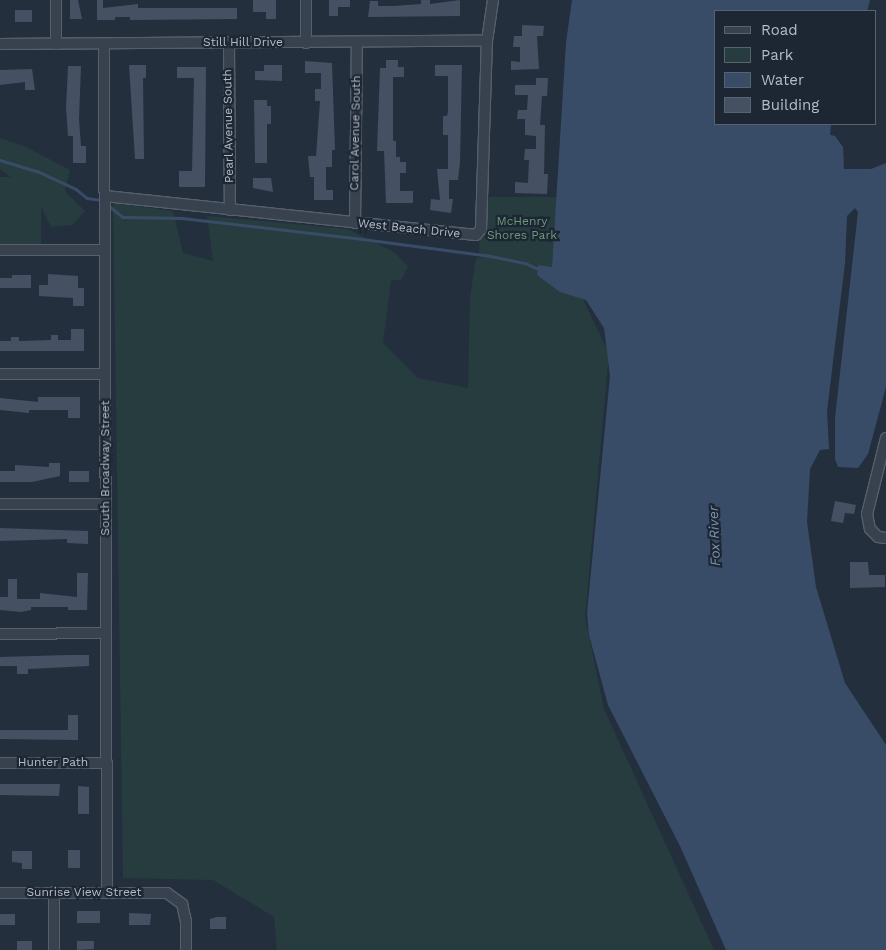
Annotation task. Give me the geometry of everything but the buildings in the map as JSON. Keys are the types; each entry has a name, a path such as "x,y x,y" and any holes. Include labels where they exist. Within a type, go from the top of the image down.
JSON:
{"street":[{"path":"56,0 56,44"},
{"path":"306,0 306,43"},
{"name":"West Beach Drive","path":"105,196 473,236 478,233 487,41 493,0"},
{"name":"Still Hill Drive","path":"0,44 104,45 229,42 487,41"},
{"name":"Pearl Avenue South","path":"229,42 230,210"},
{"name":"Carol Avenue South","path":"355,224 357,42"},
{"name":"South Broadway Street","path":"104,45 108,891"},
{"path":"0,250 105,250"},
{"path":"0,374 105,374"},
{"path":"886,438 867,514 870,529 878,537 886,538"},
{"path":"0,504 106,504"},
{"path":"0,634 106,633"},
{"name":"Hunter Path","path":"0,763 107,763"},
{"name":"Sunrise View Street","path":"0,893 108,891 167,894 182,904 186,921 186,950"},
{"path":"54,892 54,950"}],"green space":[{"path":"0,138 26,147 70,170 65,191 85,211 72,225 51,227 41,207 41,250 0,250 0,177 11,177 0,169"},
{"name":"McHenry Shores Park","path":"482,197 557,197 552,267 537,265 537,275 565,291 582,297 609,354 585,617 604,709 714,950 277,950 274,917 213,880 123,878 113,203 173,211 183,253 213,261 207,216 347,229 394,252 408,266 402,279 391,281 383,343 418,378 468,388 470,297 476,258 495,256 479,253"}],"water":[{"name":"Fox River","path":"572,0 870,0 867,10 714,10 714,125 831,125 830,135 835,136 843,147 844,169 871,169 886,163 886,387 868,454 858,468 838,467 835,459 835,418 858,212 855,208 847,216 845,263 827,411 829,449 820,450 810,469 807,522 816,587 845,683 886,745 886,950 726,950 680,846 608,705 589,635 587,613 610,376 604,328 586,300 560,292 537,275 538,265 552,267 566,43"}],"waterway":[{"path":"0,160 37,171 76,189 87,198 101,200"},
{"path":"108,205 123,217 182,218 347,237 491,256 525,263 541,270"}]}
